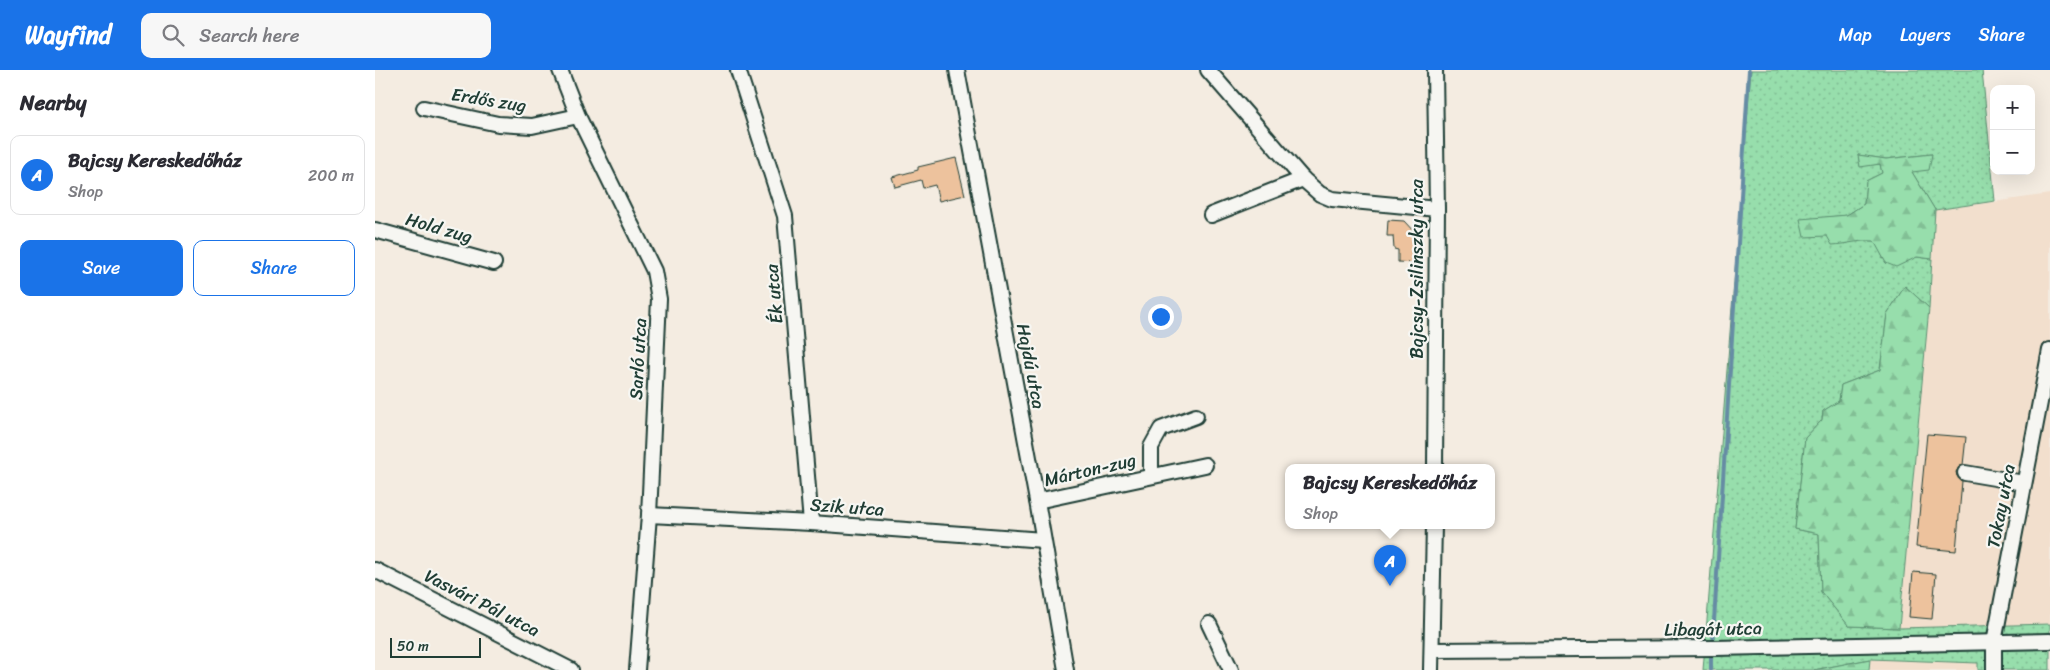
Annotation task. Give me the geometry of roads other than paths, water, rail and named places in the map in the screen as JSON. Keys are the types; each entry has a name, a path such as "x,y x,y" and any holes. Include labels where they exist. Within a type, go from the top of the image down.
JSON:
{"street":[{"name":"Sarló utca","path":"560,70 578,116 654,271 658,290 659,309 649,515 637,670"},
{"name":"Ék utca","path":"738,70 785,216 811,523"},
{"name":"Hajdú utca","path":"957,70 1037,501 1066,670"},
{"path":"1208,70 1303,179 1320,194 1332,199 1437,209"},
{"name":"Bajcsy-Zsilinszky utca","path":"1435,70 1437,209 1435,464"},
{"name":"Erdős zug","path":"424,108 498,124 532,126 578,116"},
{"path":"1211,215 1303,179"},
{"name":"Hold zug","path":"375,230 494,263"},
{"name":"Tokay utca","path":"1994,670 1994,642 2050,350"},
{"name":"Márton-zug","path":"1151,476 1151,447 1161,429 1196,416"},
{"name":"Márton-zug","path":"1037,501 1205,466"},
{"path":"1965,473 2024,483"},
{"name":"Szik utca","path":"649,515 811,523 1043,540"},
{"path":"1431,670 1433,650 1434,529"},
{"name":"Vasvári Pál utca","path":"375,570 571,670"},
{"path":"1209,624 1231,670"},
{"name":"Libagát utca","path":"1433,650 1715,648 2050,641"}],"waterway":[{"path":"1713,637 1749,70"},
{"path":"1711,658 1711,670"}],"place":[{"name":"Bajcsy Kereskedőház","path":"1390,586"}]}
